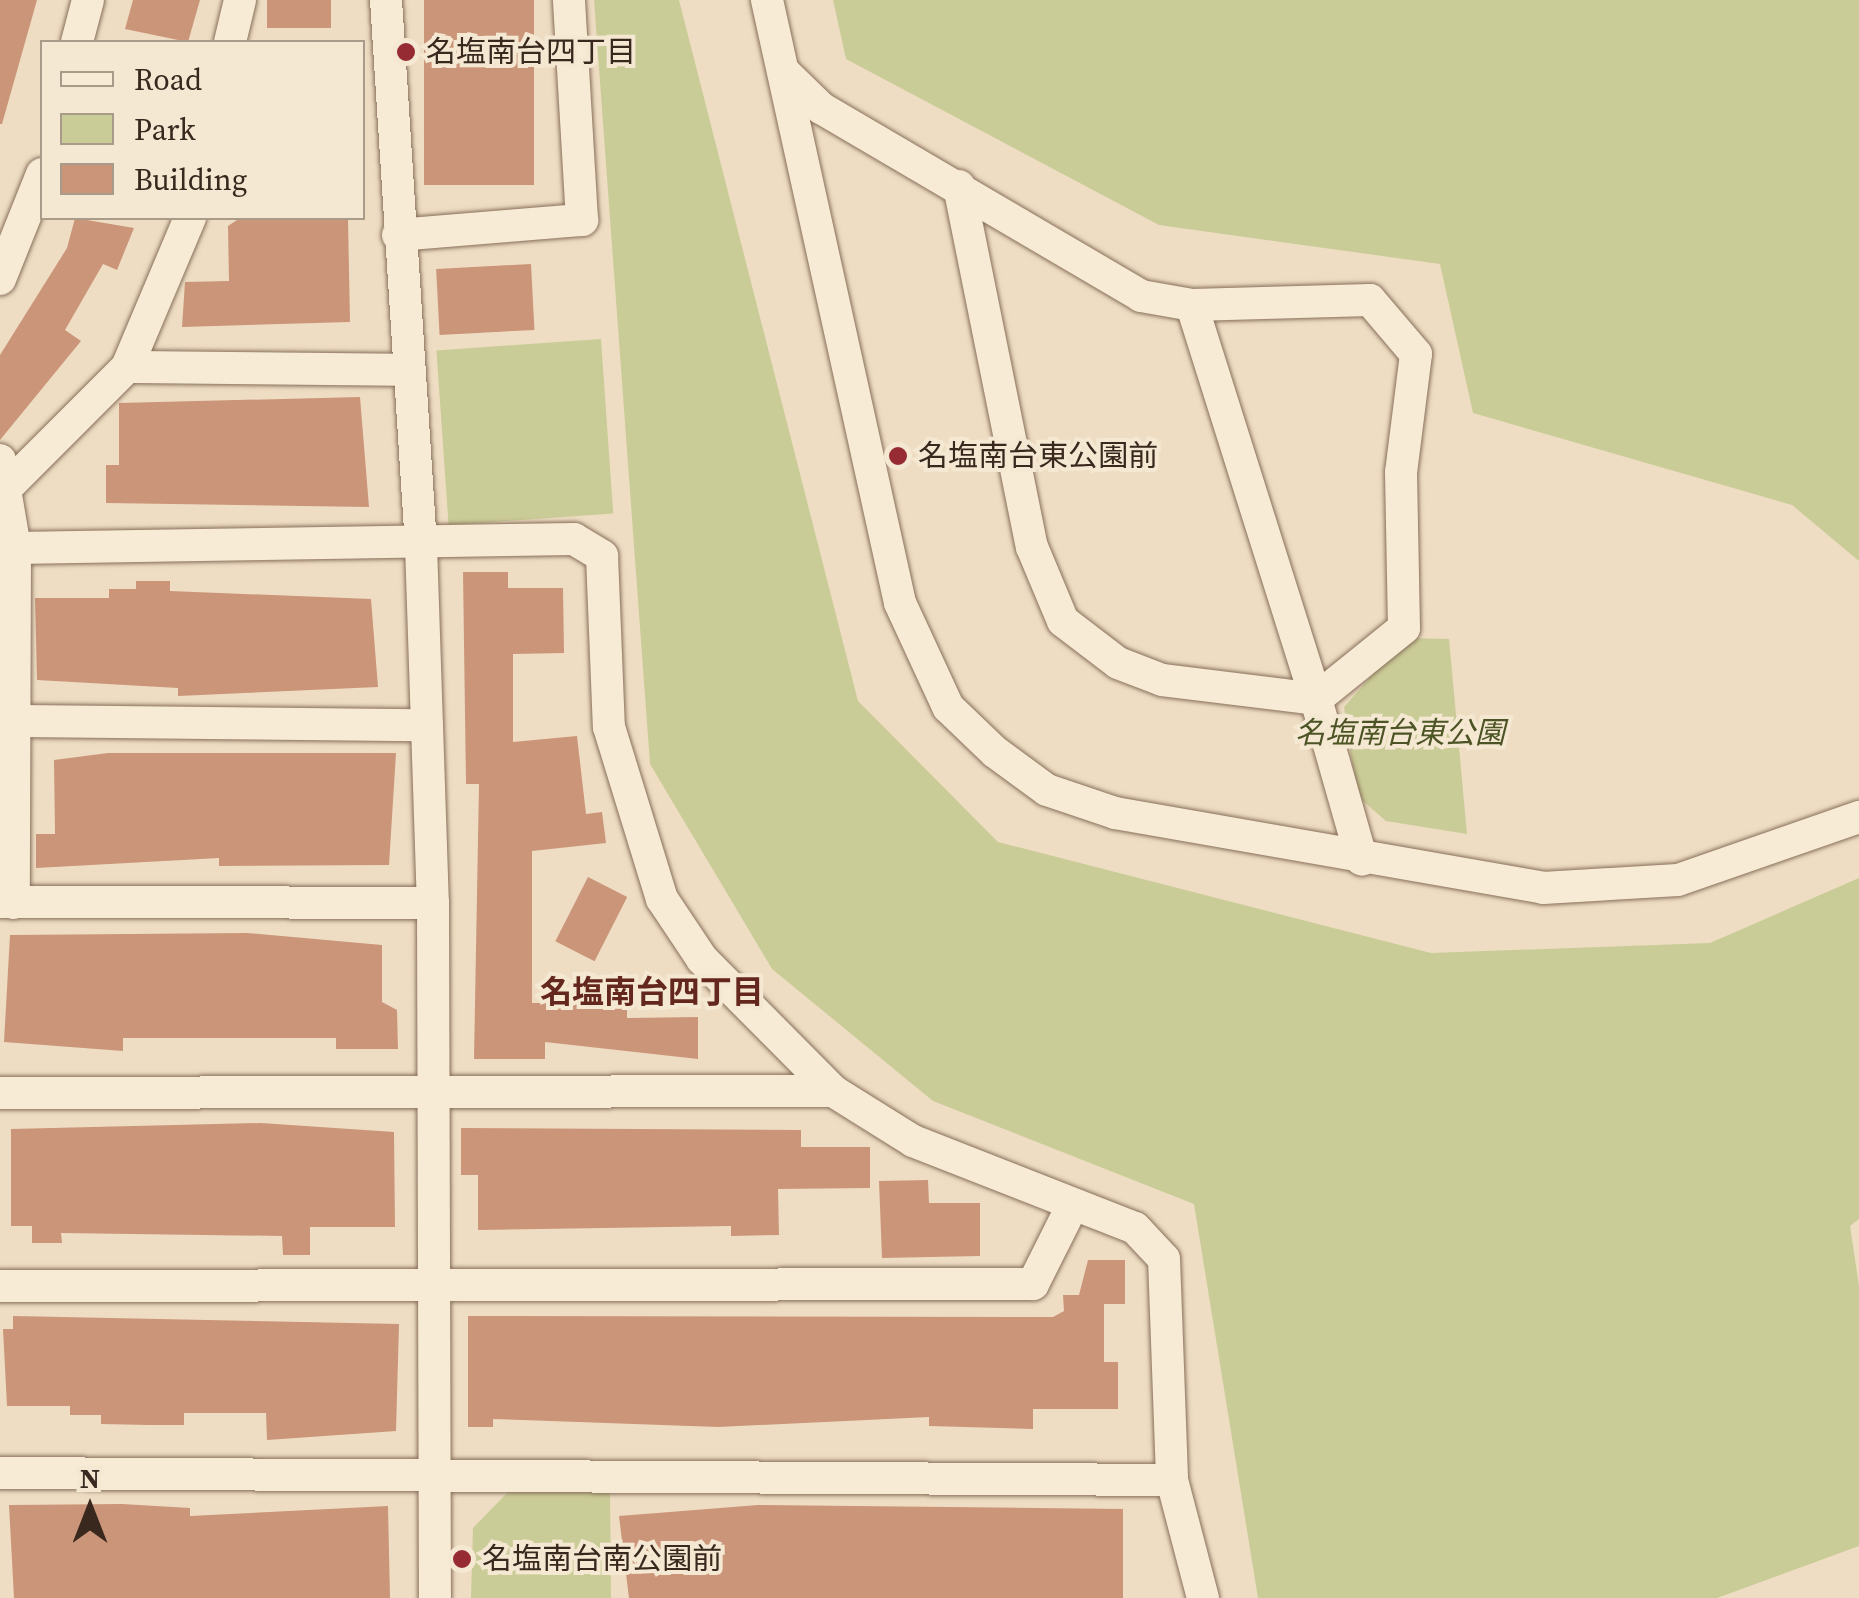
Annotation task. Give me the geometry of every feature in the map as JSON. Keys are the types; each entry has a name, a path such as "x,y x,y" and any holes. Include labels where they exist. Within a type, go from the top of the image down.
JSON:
{"street":[{"path":"78,40 88,0"},
{"path":"230,40 240,0"},
{"path":"386,0 379,188 398,236 421,544 427,726 436,1090 435,1598"},
{"path":"398,236 582,220 569,0"},
{"path":"767,0 900,604 948,707 1047,790 1115,813 1362,860 1544,888 1678,880 1859,817"},
{"path":"784,72 821,108 959,186 1141,296 1192,305 1370,300 1416,354 1402,472 1404,628 1316,699 1162,680 1118,663 1062,620 1032,547 959,186"},
{"path":"0,279 40,179"},
{"path":"189,220 127,367 5,471 15,548 7,902 432,903"},
{"path":"1192,305 1316,699 1362,860"},
{"path":"127,367 408,370"},
{"path":"15,548 574,539 602,556 609,727 662,899 756,1021 833,1091 913,1141 1136,1228 1164,1259 1172,1480 1203,1598"},
{"path":"14,721 427,726"},
{"path":"0,1093 833,1091"},
{"path":"0,1286 1032,1284 1072,1206"},
{"path":"0,1473 434,1472 1172,1480"}],"green space":[{"path":"594,0 679,0 858,701 998,842 1431,953 1710,943 1859,878 1859,1219 1850,1226 1859,1286 1859,1546 1717,1598 1258,1598 1194,1204 933,1101 772,969 650,764"},
{"path":"833,0 1859,0 1859,561 1792,505 1473,413 1440,264 1159,225 846,59"},
{"path":"601,339 613,514 449,525 436,351"},
{"name":"名塩南台東公園","path":"1405,638 1449,639 1467,834 1386,821 1357,796 1344,707"},
{"path":"508,1492 610,1492 611,1598 471,1598 473,1528"}],"building":[{"path":"0,0 37,0 2,124 0,124"},
{"path":"133,0 200,0 189,40 125,29"},
{"path":"267,0 331,0 331,28 267,28"},
{"path":"424,0 534,0 534,185 424,185"},
{"path":"74,220 134,228 117,270 103,264 65,330 81,341 0,440 0,355 67,248"},
{"path":"237,220 348,220 350,322 182,327 185,282 229,281 228,226"},
{"path":"531,264 534,330 440,335 436,269"},
{"path":"360,397 369,507 106,503 106,465 119,465 119,403"},
{"path":"463,572 508,572 508,588 563,588 564,653 513,654 513,742 577,736 586,814 602,812 606,843 532,851 532,1003 627,1003 627,1018 698,1017 698,1059 545,1042 545,1059 474,1059 479,784 466,784"},
{"path":"136,581 170,581 170,591 371,599 378,687 178,696 178,688 37,680 35,598 109,598 109,589 136,589"},
{"path":"108,753 396,753 389,865 219,866 219,858 36,868 36,834 55,834 54,760"},
{"path":"588,877 627,897 595,961 555,941"},
{"path":"247,933 382,945 382,1002 397,1010 398,1049 336,1049 336,1038 123,1038 123,1051 4,1042 10,935"},
{"path":"261,1123 394,1132 395,1227 310,1227 310,1255 283,1255 282,1236 61,1233 62,1243 32,1243 32,1226 11,1226 11,1129"},
{"path":"461,1128 801,1130 801,1147 870,1147 870,1188 778,1189 779,1235 731,1236 731,1226 478,1230 478,1175 461,1175"},
{"path":"928,1180 929,1203 980,1203 980,1256 882,1258 879,1181"},
{"path":"1088,1260 1125,1260 1125,1304 1104,1304 1104,1362 1118,1362 1118,1409 1033,1409 1033,1429 929,1426 929,1417 718,1427 493,1419 493,1427 468,1427 468,1316 1053,1317 1064,1311 1063,1295 1079,1295"},
{"path":"13,1316 399,1324 396,1431 267,1440 266,1413 184,1413 184,1425 101,1424 101,1415 70,1415 70,1406 7,1406 3,1329 13,1329"},
{"path":"9,1505 190,1508 190,1516 388,1506 390,1598 14,1598"},
{"path":"758,1505 1123,1509 1123,1598 629,1598 619,1516"}],"place":[{"name":"名塩南台四丁目","path":"406,52"},
{"name":"名塩南台東公園前","path":"898,456"},
{"name":"名塩南台南公園前","path":"462,1559"}],"district":[{"name":"名塩南台四丁目","path":"652,992"}]}
